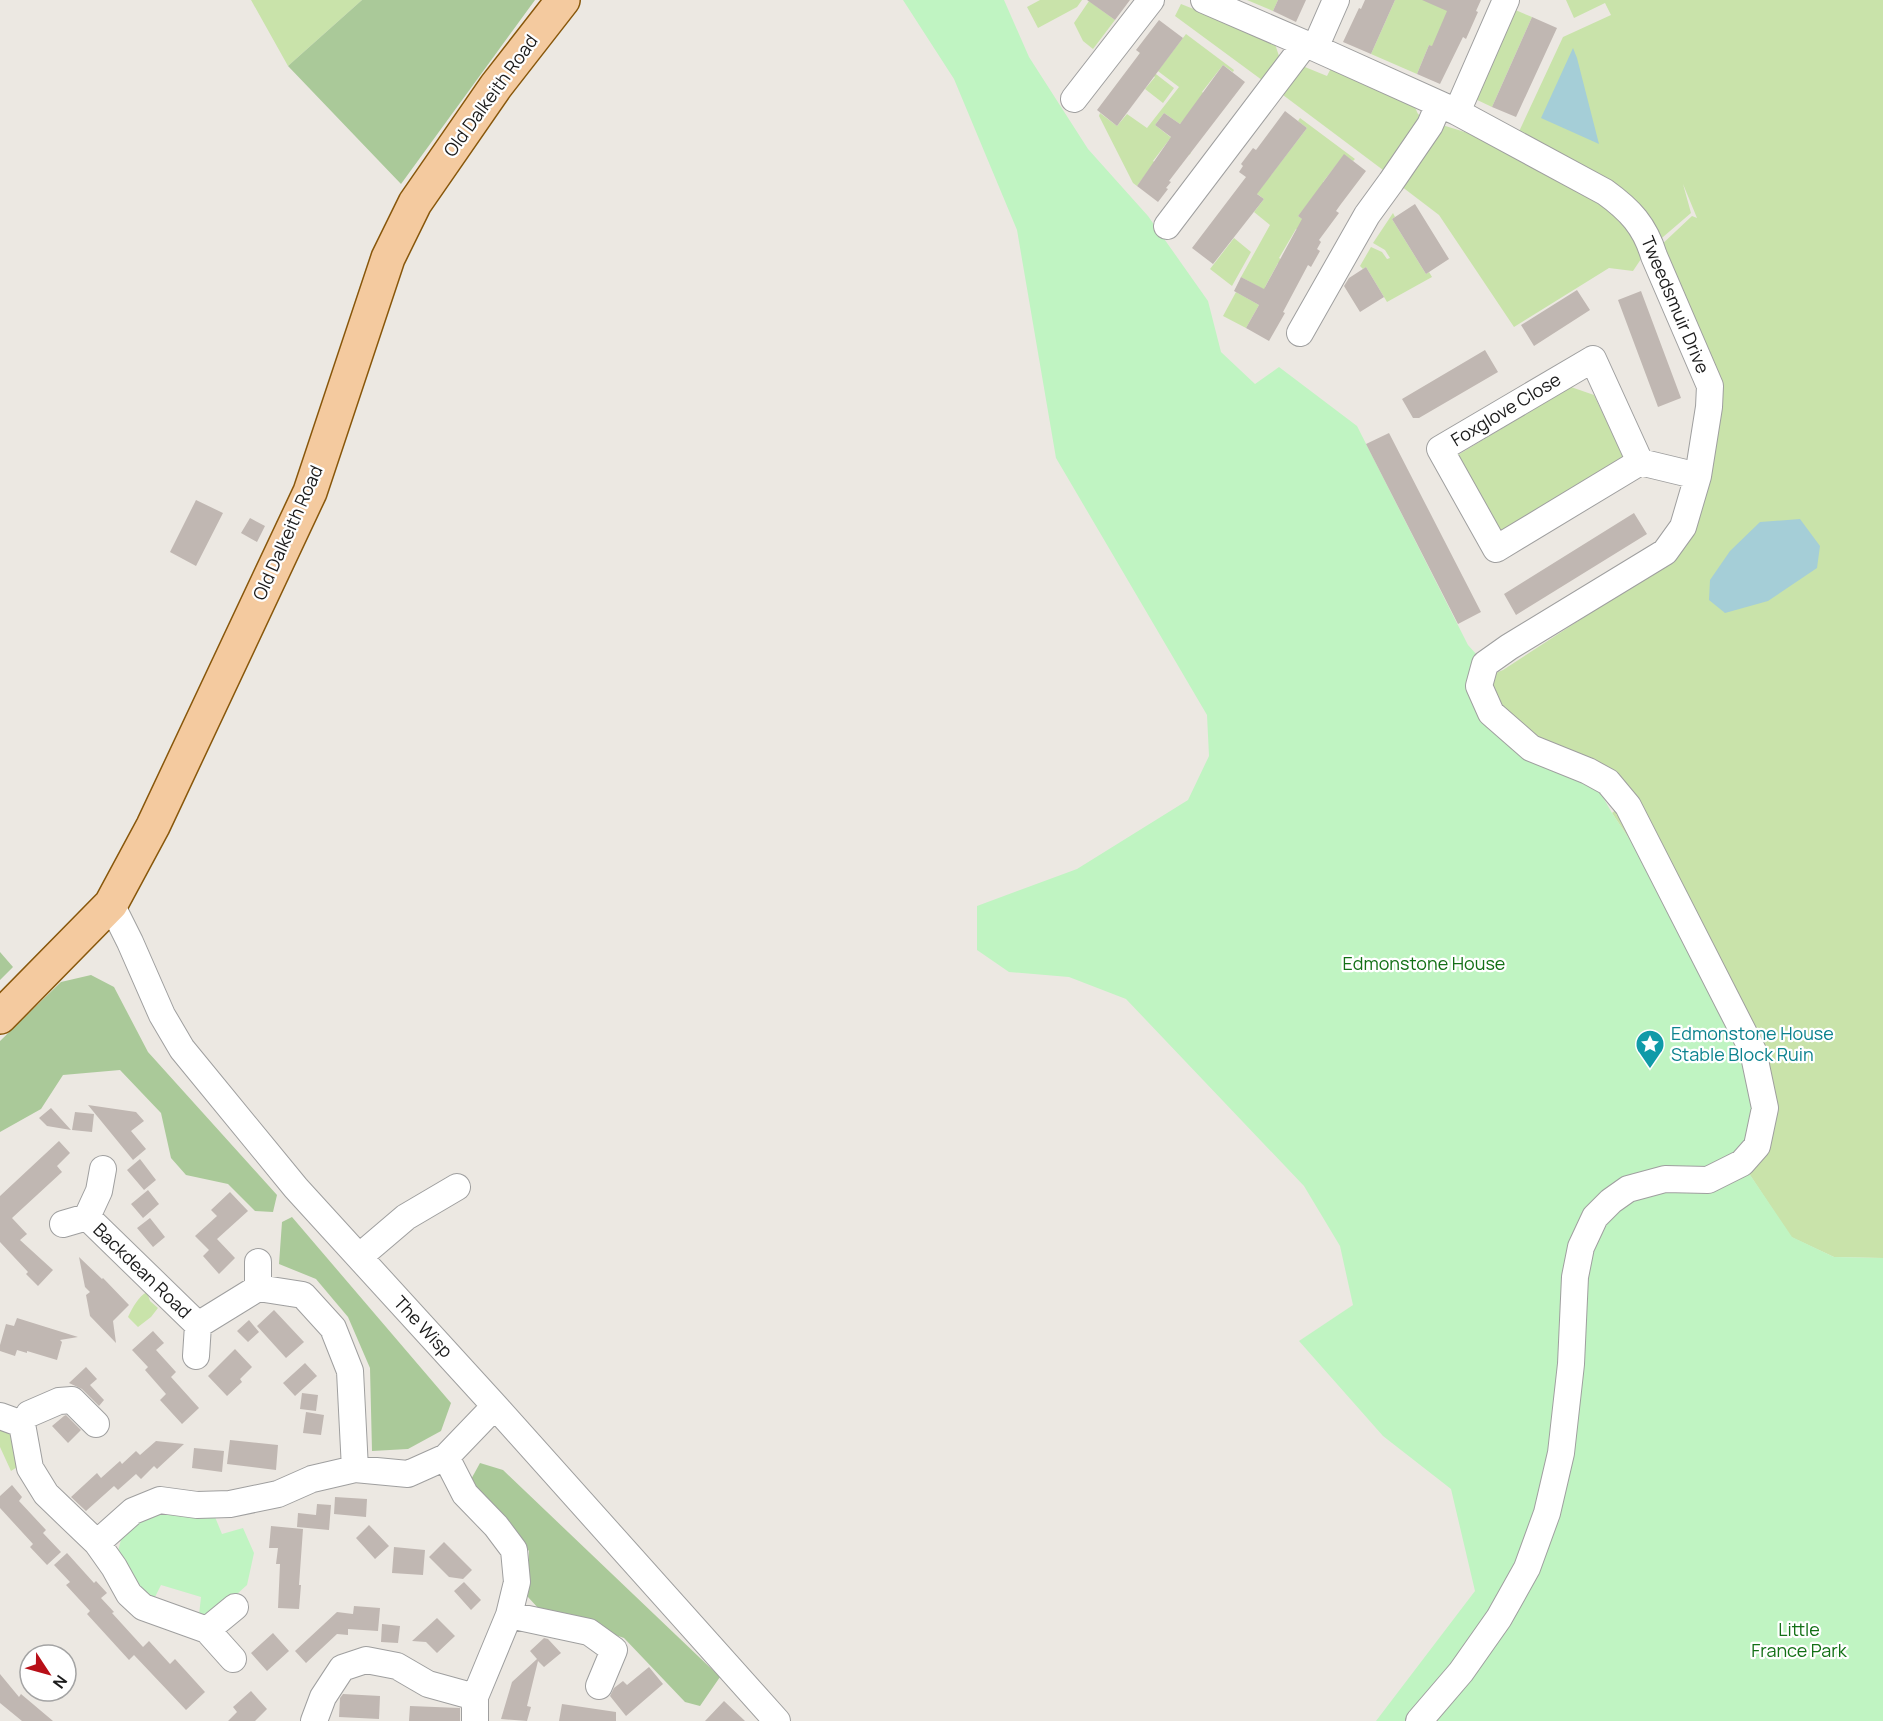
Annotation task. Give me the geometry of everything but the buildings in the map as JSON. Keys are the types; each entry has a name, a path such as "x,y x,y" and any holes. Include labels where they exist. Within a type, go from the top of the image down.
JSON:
{"main road":[{"name":"Old Dalkeith Road","path":"0,1017 111,904 153,826 310,492 388,258 415,203 496,86 563,0"}],"street":[{"path":"1074,99 1151,0"},
{"name":"Tweedsmuir Drive","path":"1204,0 1448,108 1605,192 1639,223 1710,386 1698,476 1683,527 1665,552 1485,664 1479,686 1491,713 1531,748 1588,771 1608,782 1629,806 1753,1051 1766,1108 1757,1146 1742,1163 1708,1180 1665,1179 1628,1189 1611,1201 1595,1217 1581,1246 1575,1278 1571,1364 1563,1441 1547,1513 1527,1568 1499,1618 1461,1672 1419,1721"},
{"path":"1167,226 1310,46 1336,0"},
{"path":"1300,333 1367,215 1430,125 1448,108 1506,0"},
{"name":"Foxglove Close","path":"1593,359 1640,462 1496,549 1440,449 1593,359"},
{"path":"1640,462 1698,476"},
{"path":"126,934 128,900 140,862 204,729 222,678"},
{"name":"The Wisp","path":"111,904 162,1015 182,1049 296,1188 777,1721"},
{"name":"Backdean Road","path":"103,1169 99,1191 75,1220 198,1325"},
{"path":"359,1257 406,1217 457,1187"},
{"path":"258,1262 258,1288 303,1294 333,1328 350,1371 354,1469"},
{"name":"Backdean Road","path":"198,1325 258,1288"},
{"name":"Backdean Road","path":"196,1356 198,1325"},
{"path":"96,1424 72,1401 59,1401 23,1413 30,1468 46,1494 97,1543 114,1566 129,1594 143,1607 207,1630 233,1659"},
{"path":"97,1543 133,1511 160,1500 197,1505 230,1504 278,1494 312,1479 354,1469 408,1474 446,1457 495,1406"},
{"path":"314,1721 322,1697 342,1668 366,1660 397,1666 475,1709 509,1615 517,1581 514,1550 496,1526 465,1494 446,1457"},
{"path":"207,1630 235,1607"},
{"path":"509,1615 589,1632 614,1650 599,1686"}],"green space":[{"path":"251,0 362,0 288,66"},
{"path":"362,0 535,0 401,184 288,66"},
{"name":"Edmonstone House","path":"903,0 1004,0 1029,57 1088,149 1148,216 1208,301 1221,352 1255,384 1279,367 1357,426 1468,645 1485,664 1491,713 1588,771 1612,813 1666,894 1765,1108 1742,1163 1792,1237 1834,1257 1883,1258 1883,1721 1376,1721 1475,1591 1451,1489 1383,1436 1299,1341 1353,1305 1340,1246 1304,1186 1126,999 1069,977 1009,972 977,950 977,906 1077,869 1188,800 1209,756 1207,715 1056,458 1017,230 954,79"},
{"path":"1040,0 1082,0 1077,7 1038,28 1027,7"},
{"path":"1247,0 1278,0 1273,11"},
{"path":"1395,0 1451,0 1469,21 1451,54 1429,45 1417,74 1371,54"},
{"path":"1566,0 1883,0 1883,1258 1834,1257 1791,1237 1742,1163 1666,894 1612,813 1625,802 1531,748 1481,679 1503,670 1661,567 1693,527 1718,436 1715,386 1659,247 1692,216 1697,218 1683,184 1691,213 1656,243 1622,188 1516,138 1563,37 1611,15 1605,3 1574,18"},
{"path":"1089,1 1115,20 1093,49 1083,41 1074,23"},
{"path":"1181,4 1274,41 1279,56 1284,58 1266,83 1175,16"},
{"path":"1513,9 1532,17 1492,107 1473,98"},
{"path":"1186,34 1234,70 1233,72 1223,65 1202,92 1222,108 1199,100 1180,124 1164,113 1155,125 1191,153 1189,155 1169,140 1153,161 1171,175 1151,167 1137,186 1133,183 1099,116 1100,113 1117,126 1127,114 1147,128 1179,87 1138,56 1140,53 1160,68"},
{"path":"1139,61 1174,88 1163,103 1145,89 1155,77 1138,64"},
{"path":"1300,65 1327,76 1332,66 1412,101 1418,114 1423,117 1387,173 1279,92"},
{"path":"1300,118 1355,159 1353,161 1344,155 1323,182 1343,197 1320,188 1298,216 1318,230 1296,229 1279,258 1301,271 1278,263 1265,287 1285,301 1241,277 1270,225 1254,212 1264,199 1244,184 1261,188 1307,128 1298,121"},
{"path":"1439,124 1468,133 1598,200 1618,213 1645,253 1633,271 1609,268 1514,327 1439,215 1397,183"},
{"path":"1393,213 1395,217 1392,219 1426,274 1429,272 1432,277 1387,302 1366,267 1363,269 1360,266 1371,247 1382,252 1387,259 1390,258 1385,250 1373,243"},
{"path":"1234,238 1251,252 1232,286 1210,269"},
{"path":"1236,292 1259,305 1246,328 1223,316"},
{"path":"1571,387 1594,395 1625,460 1501,536 1456,456"},
{"path":"0,952 13,967 0,980"},
{"path":"91,975 114,987 148,1052 277,1195 273,1212 255,1211 228,1184 186,1175 171,1158 161,1113 120,1070 63,1075 41,1109 0,1132 0,1041 61,982"},
{"path":"292,1217 451,1403 441,1431 408,1449 372,1451 370,1368 348,1317 316,1279 279,1264 282,1222"},
{"path":"147,1292 150,1301 158,1308 138,1327 128,1317 138,1299"},
{"path":"0,1429 11,1434 22,1464 11,1471 0,1447"},
{"path":"480,1463 503,1470 720,1677 700,1706 685,1702 624,1638 539,1609 528,1597 529,1551 469,1483"},
{"path":"168,1507 215,1517 222,1534 243,1528 254,1553 247,1585 217,1612 199,1615 201,1597 161,1585 153,1601 140,1593 118,1551 122,1536 144,1515"}],"water":[{"path":"1573,48 1577,58 1599,144 1541,118"},
{"path":"1800,519 1820,546 1817,568 1768,601 1725,613 1709,600 1710,580 1730,551 1760,522"}],"place":[{"name":"Edmonstone House Stable Block Ruin","path":"1650,1070"}],"park label":[{"name":"Little France Park","path":"1799,1640"}]}
